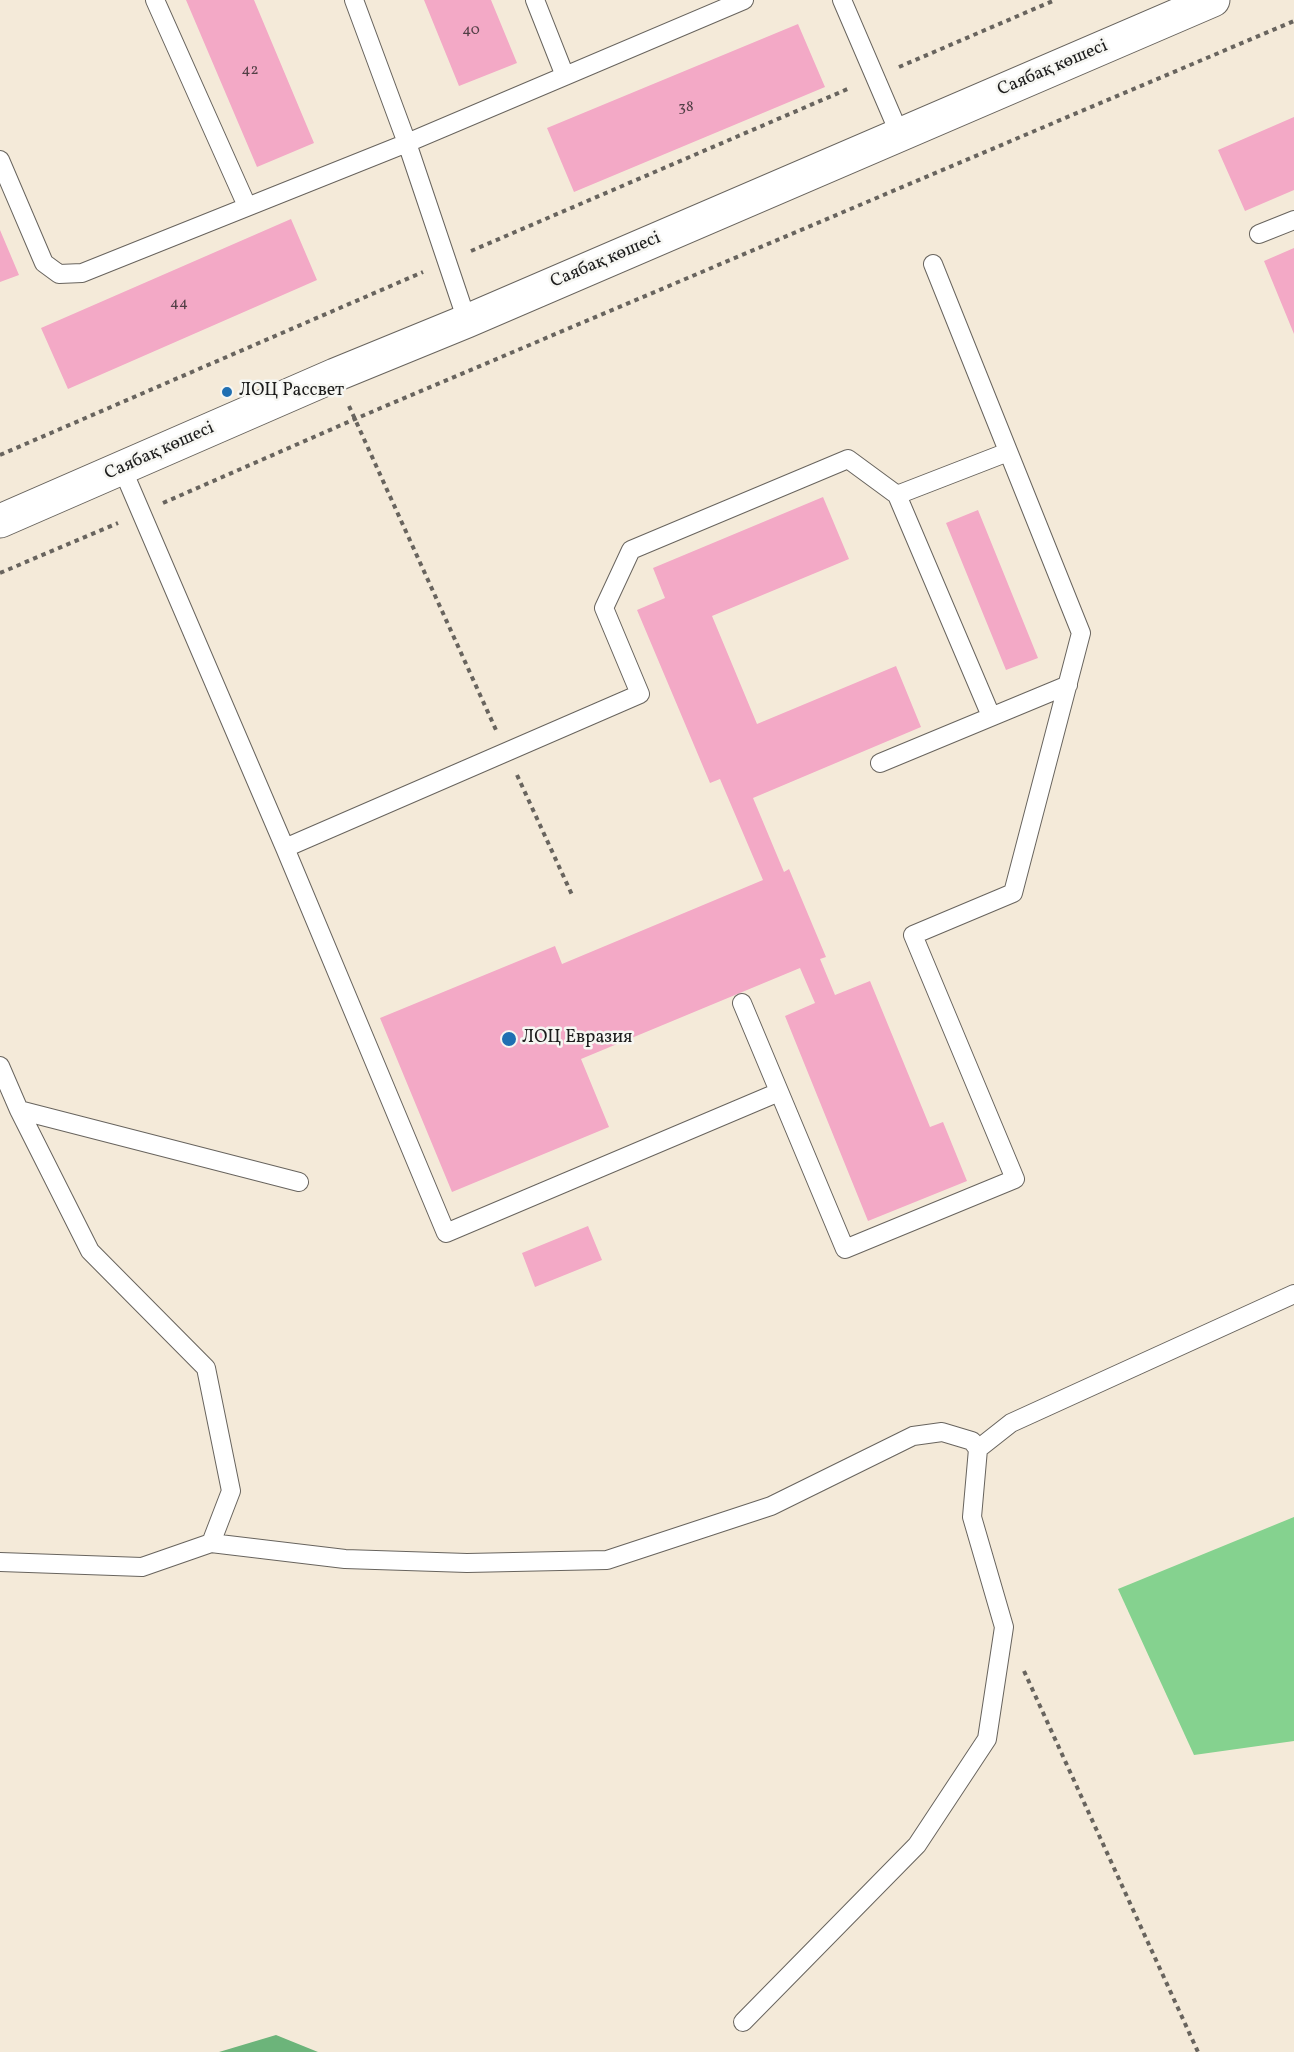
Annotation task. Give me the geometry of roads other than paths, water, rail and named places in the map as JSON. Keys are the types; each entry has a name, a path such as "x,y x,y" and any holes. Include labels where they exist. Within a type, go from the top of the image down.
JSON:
{"street":[{"name":"Саябақ көшесі","path":"0,521 335,375 467,321 1213,0"}],"lane":[{"path":"155,0 247,206"},
{"path":"354,0 407,143 467,321"},
{"path":"536,0 565,76"},
{"path":"0,160 44,263 59,274 82,273 407,143 744,0"},
{"path":"842,0 900,135"},
{"path":"1259,234 1294,220"},
{"path":"742,1003 845,1249 1015,1179 913,935 1013,893 1082,633 933,264"},
{"path":"897,495 1008,452"},
{"path":"285,848 640,694 604,608 631,550 848,459 897,495 992,716"},
{"path":"122,468 285,848 446,1233 779,1092"},
{"path":"880,763 1068,685"},
{"path":"0,1066 19,1110 90,1251 206,1368 231,1491 211,1543"},
{"path":"19,1110 299,1182"},
{"path":"978,1449 1011,1423 1294,1294"},
{"path":"0,1562 142,1567 211,1543 345,1559 467,1563 607,1560 771,1506 913,1437 942,1432 972,1441 978,1449 972,1517 1004,1627 987,1738 917,1845 743,2022"}],"place":[{"name":"ЛОЦ Рассвет","path":"227,392"},
{"name":"ЛОЦ Евразия","path":"509,1039"}]}
